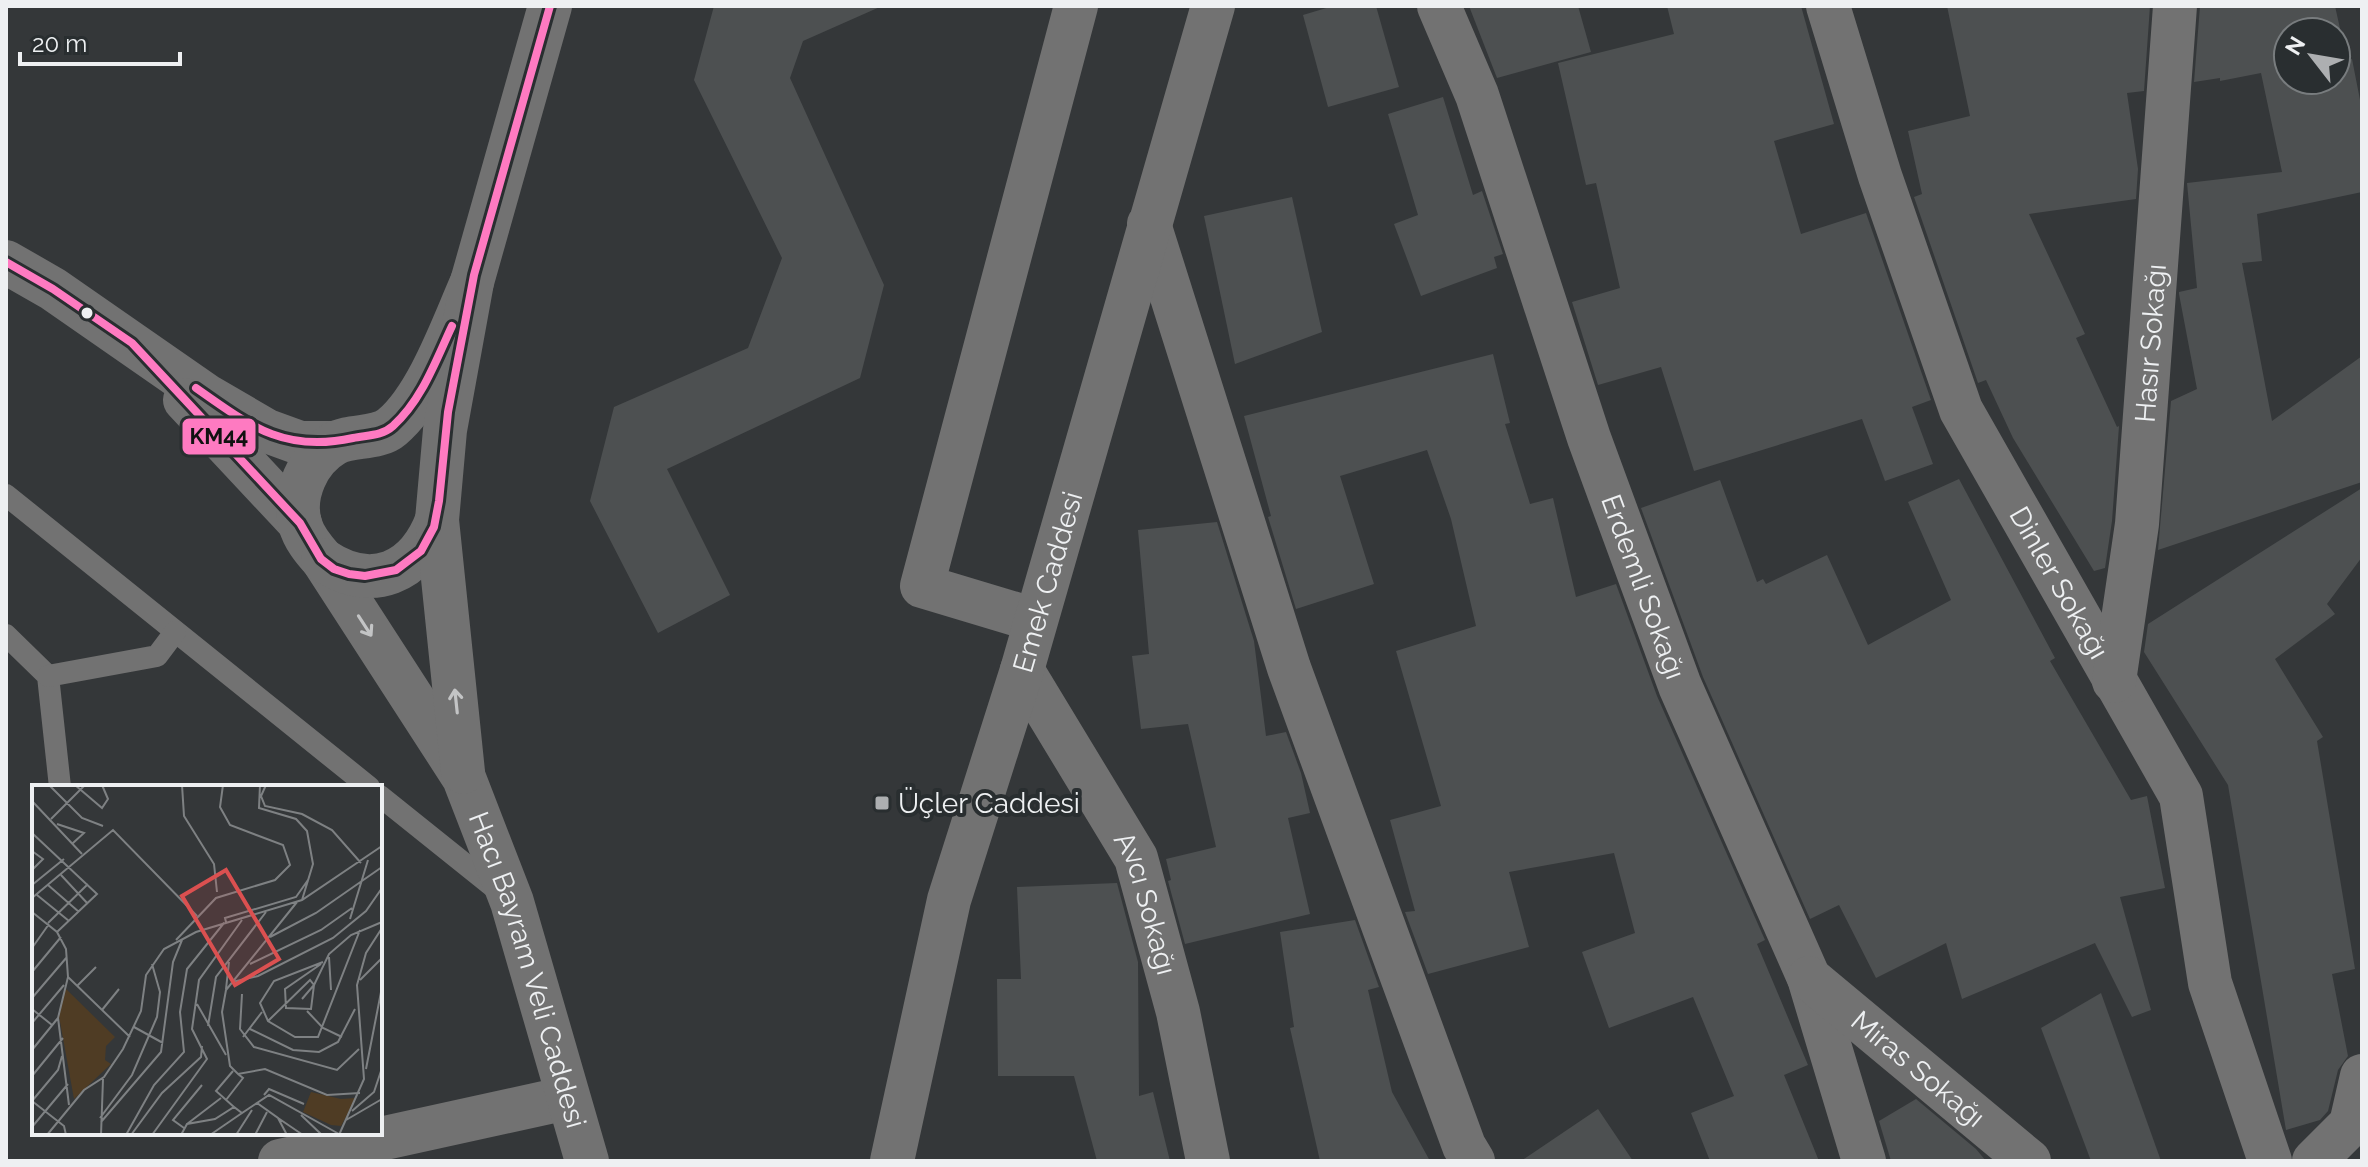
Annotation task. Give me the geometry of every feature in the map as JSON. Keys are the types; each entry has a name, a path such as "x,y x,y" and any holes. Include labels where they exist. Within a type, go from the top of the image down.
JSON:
{"street":[{"path":"323,560 351,574 374,576 396,571 416,558 429,541 438,508 445,430 472,282 550,6"},
{"path":"1035,620 922,586 1076,6"},
{"name":"Emek Caddesi","path":"892,1161 949,900 1022,670 1213,6"},
{"name":"Erdemli Sokağı","path":"1439,6 1477,95 1589,438 1680,686 1809,978 1864,1161"},
{"name":"Dinler Sokağı","path":"1828,6 1880,176 1961,410 2181,796 2210,983 2270,1161"},
{"name":"Hasır Sokağı","path":"2114,681 2137,524 2175,6"},
{"path":"1149,224 1289,668 1464,1146 1473,1161"},
{"path":"6,262 53,289 207,396 267,431 300,443 388,437 420,458 432,476 438,508 464,778"},
{"path":"464,778 323,560 308,543 300,523 298,502 303,479 316,458 354,439 391,429 429,379 472,282"},
{"path":"132,343 300,523"},
{"name":"Avcı Sokağı","path":"1022,670 1136,858 1178,1012 1208,1161"},
{"name":"Hacı Bayram Veli Caddesi","path":"464,778 512,902 587,1161"},
{"name":"Miras Sokağı","path":"1809,978 2029,1161"},
{"path":"2314,1161 2351,1124 2362,1076"},
{"path":"280,1161 567,1098"}],"lane":[{"path":"6,495 366,785"},
{"path":"48,676 157,656 175,632"},
{"path":"6,635 48,676 60,785"},
{"path":"382,798 512,902"}],"building":[{"path":"714,6 882,6 803,41 790,78 884,285 860,378 667,469 730,595 658,633 590,501 614,407 748,348 782,258 694,80"},
{"path":"1333,6 1376,6 1399,87 1328,107 1303,15"},
{"path":"1469,6 1578,6 1591,52 1497,78"},
{"path":"1667,6 1801,6 1834,124 1774,141 1801,234 1866,213 1931,400 1912,407 1933,464 1885,481 1862,419 1694,471 1661,367 1598,385 1572,302 1620,288 1596,183 1586,185 1558,63 1674,34"},
{"path":"1947,6 2150,6 2144,91 2127,93 2138,169 2136,199 2029,214 2085,334 2076,338 2119,426 2105,568 2094,571 2013,438 1986,380 1978,383 1914,197 1922,194 1908,131 1970,116"},
{"path":"2200,6 2335,6 2337,16 2272,16 2272,96 2352,96 2352,59 2362,110 2362,192 2257,214 2262,261 2242,263 2272,421 2362,356 2362,482 2158,550 2171,401 2197,389 2179,294 2197,288 2187,183 2282,172 2261,73 2220,81 2220,78 2194,82"},
{"path":"1443,97 1473,195 1482,191 1503,254 1494,257 1497,268 1421,296 1394,224 1418,215 1388,114"},
{"path":"1292,197 1322,332 1235,364 1204,216"},
{"path":"1493,354 1510,423 1505,424 1530,504 1553,498 1576,597 1616,584 1657,696 1765,940 1757,944 1808,1065 1784,1075 1819,1161 1710,1161 1691,1113 1734,1096 1693,997 1609,1028 1582,952 1635,933 1614,853 1509,872 1529,947 1428,974 1405,912 1415,911 1390,820 1441,806 1396,651 1476,626 1451,519 1427,450 1340,476 1374,584 1296,609 1268,517 1271,516 1244,416"},
{"path":"1959,479 2055,658 2050,661 2131,800 2147,796 2165,888 2120,897 2151,1010 2132,1017 2095,943 1962,999 1946,943 1876,978 1839,905 1810,919 1703,677 1641,508 1720,480 1757,582 1763,579 1766,584 1827,555 1868,645 1951,600 1908,502"},
{"path":"2362,488 2362,557 2327,604 2335,614 2275,659 2323,737 2317,741 2355,969 2332,974 2348,1056 2338,1070 2328,1111 2320,1120 2286,1130 2228,785 2144,652 2148,624"},
{"path":"1217,522 1254,641 1266,736 1286,732 1301,773 1310,813 1288,818 1310,914 1185,944 1168,881 1171,880 1166,859 1216,847 1188,724 1141,729 1132,656 1149,654 1138,530"},
{"path":"1117,883 1138,962 1139,1096 1153,1092 1170,1161 1097,1161 1074,1076 998,1076 997,979 1021,979 1017,887"},
{"path":"1355,920 1379,987 1368,990 1392,1092 1430,1161 1320,1161 1290,1028 1294,1027 1280,932"},
{"path":"2101,993 2161,1161 2091,1161 2041,1028"},
{"path":"1916,1099 1986,1161 1891,1161 1879,1121"},
{"path":"1598,1109 1633,1161 1521,1161"}],"transit line":[{"name":"KM44","path":"6,262 53,289 132,343 300,523 321,559 334,569 349,574 365,576 396,570 421,551 434,527 448,412 474,275 550,6"},
{"name":"KM44","path":"196,388 251,424 287,439 329,442 379,433 393,426 412,404 452,326"}],"place":[{"name":"Üçler Caddesi","path":"882,803"}]}
